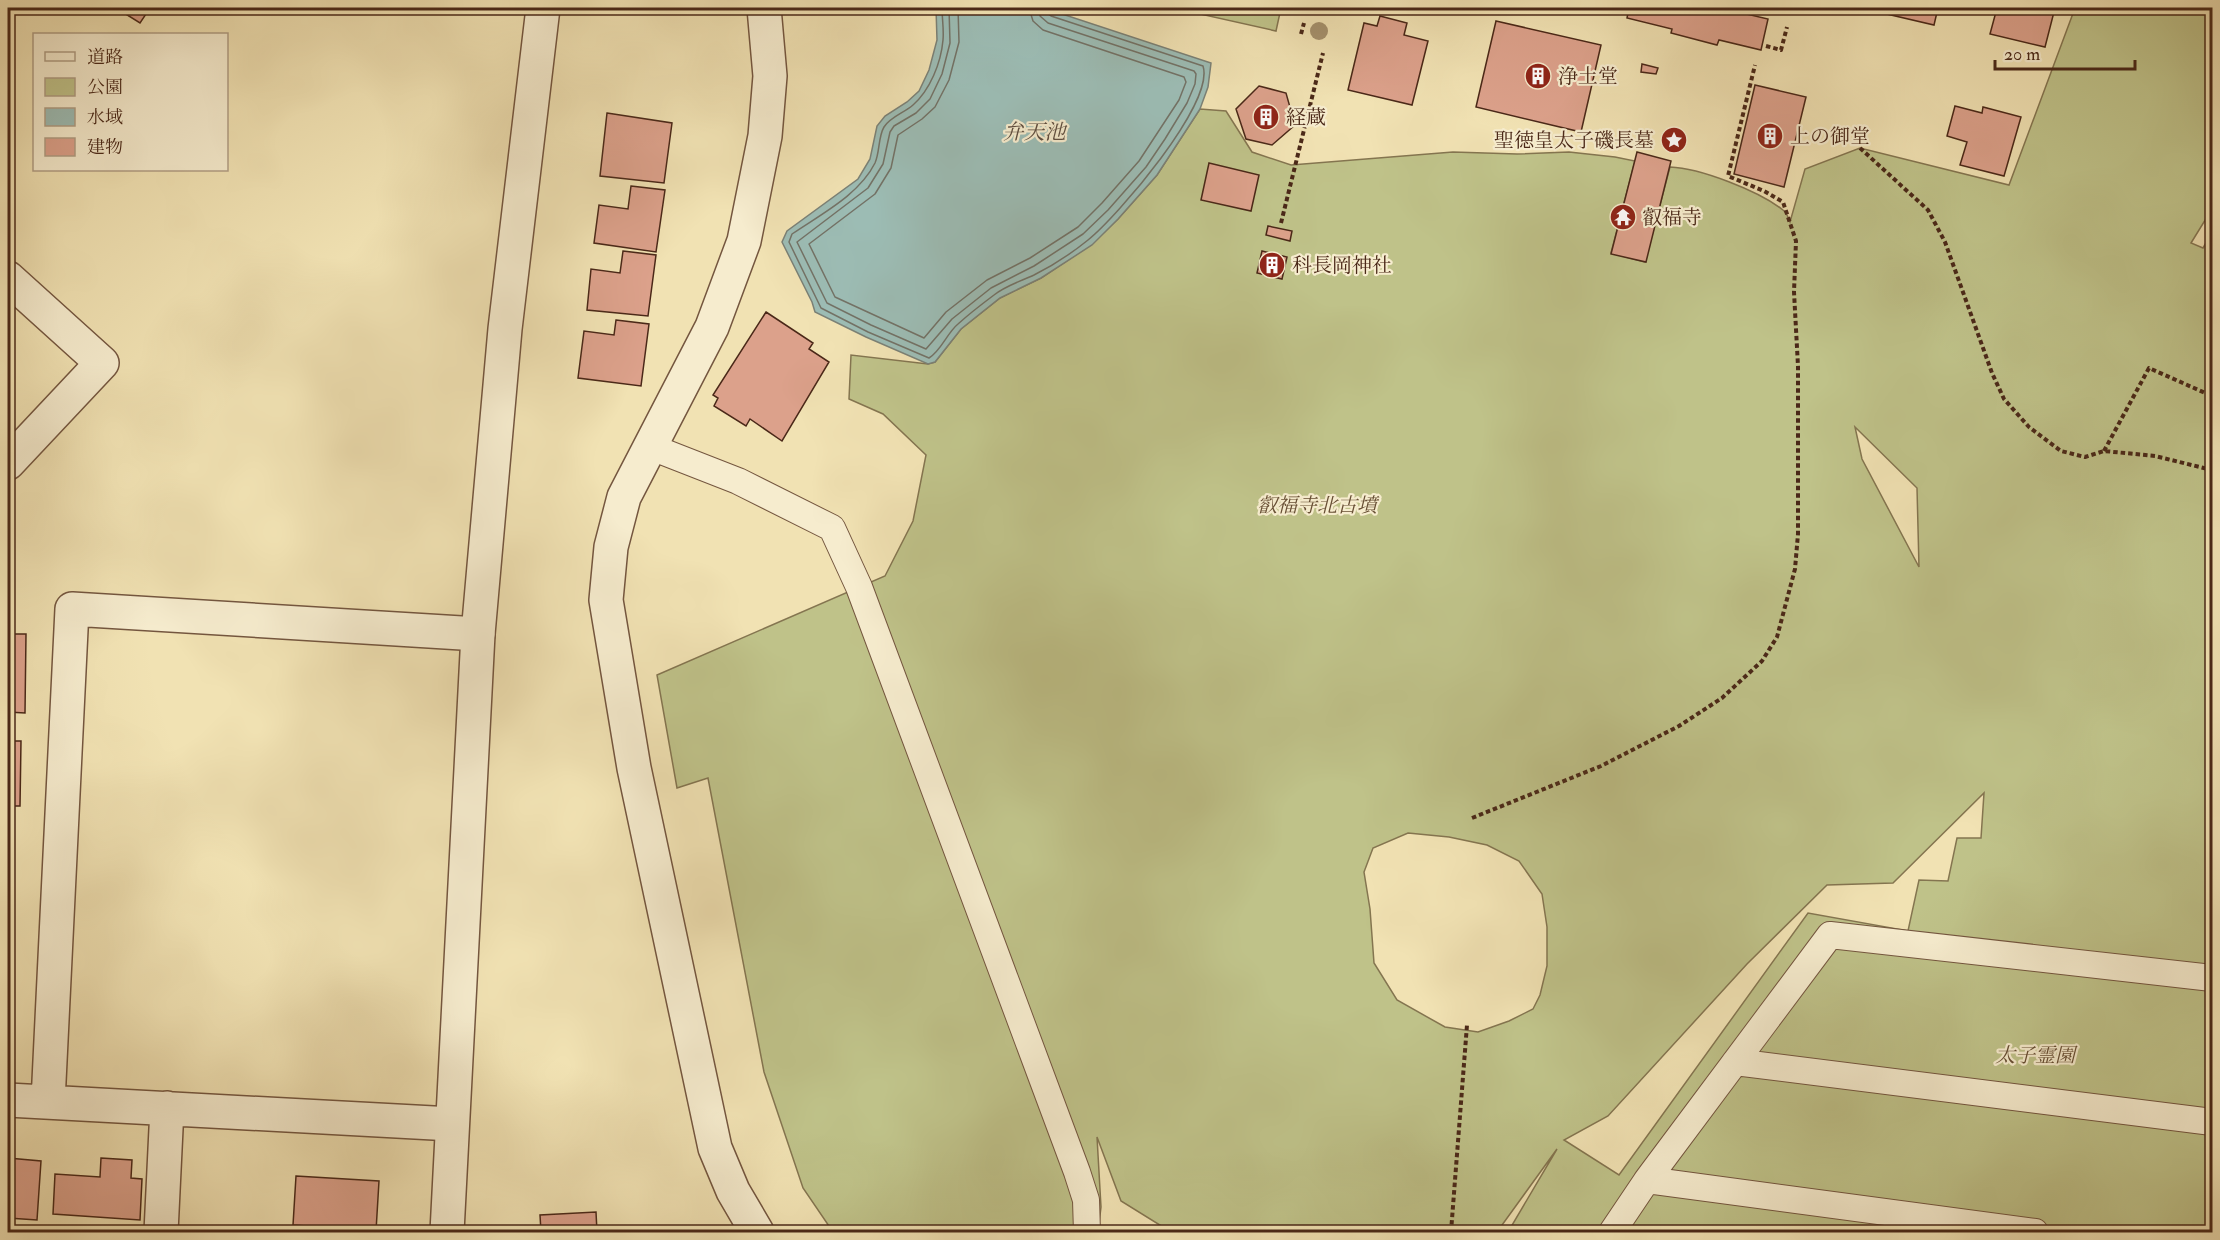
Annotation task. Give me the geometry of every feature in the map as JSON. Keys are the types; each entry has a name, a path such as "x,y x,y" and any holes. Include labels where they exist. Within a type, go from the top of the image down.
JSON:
{"street":[{"path":"447,1233 478,634 505,329 543,8"},
{"path":"757,1233 733,1191 715,1148 634,768 606,600 611,547 624,496 712,327 744,241 765,136 770,76 764,8"},
{"path":"8,278 102,363 8,463"},
{"path":"48,1102 72,609 478,634"},
{"path":"8,1100 452,1124"},
{"path":"161,1233 167,1108"}],"lane":[{"path":"651,447 738,481 832,528 859,587 1077,1172 1086,1200 1087,1233"},
{"path":"1612,1233 1647,1180 1830,935 2212,978"},
{"path":"1735,1062 2212,1122"},
{"path":"1647,1180 2035,1233"}],"path":[{"path":"1301,34 1304,23"},
{"path":"1766,46 1781,50 1787,27"},
{"path":"1281,223 1323,53"},
{"path":"1472,818 1600,766 1679,726 1722,698 1762,661 1777,637 1795,568 1798,534 1798,366 1794,292 1796,241 1783,202 1764,191 1728,176 1755,65"},
{"path":"1860,148 1928,210 1946,242 1992,373 2004,399 2030,427 2061,451 2085,457 2104,451 2155,456 2212,470"},
{"path":"2104,451 2149,368 2212,396"},
{"path":"1451,1233 1467,1025"}],"green space":[{"path":"1191,8 1281,8 1276,31 1191,12"},
{"path":"2075,8 2212,8 2212,209 2191,243 2203,248 2210,236 2212,237 2212,1232 1508,1232 1557,1149 1497,1232 1171,1232 1121,1201 1097,1137 1101,1207 1098,1232 833,1232 803,1188 764,1072 708,778 677,788 657,675 885,576 913,521 926,455 883,414 849,399 851,355 928,364 935,362 961,329 1000,298 1041,278 1092,244 1157,175 1200,109 1226,111 1252,152 1291,165 1453,152 1517,154 1569,152 1635,161 1611,253 1645,262 1670,167 1697,171 1745,188 1783,210 1790,222 1805,169 1860,148 2009,185","holes":["1855,427 1917,488 1919,567 1862,459","1984,793 1981,838 1957,838 1948,881 1919,880 1908,931 1808,913 1619,1175 1564,1140 1608,1116 1747,964 1827,885 1893,883","1408,833 1449,837 1487,845 1519,861 1542,894 1547,927 1547,966 1540,995 1533,1009 1509,1021 1478,1032 1445,1027 1397,1000 1374,963 1370,909 1364,872 1373,848"]}],"water":[{"name":"弁天池","path":"936,8 1044,8 1211,63 1208,87 1200,109 1157,175 1118,219 1092,245 1041,278 1000,298 961,329 935,362 928,364 815,312 782,242 787,231 858,179 870,159 877,126 885,116 919,91 929,70 937,40"}],"building":[{"path":"116,8 150,8 140,23"},
{"path":"1629,8 1721,8 1768,19 1761,50 1719,40 1717,45 1671,33 1672,29 1627,18"},
{"path":"1861,8 1938,8 1934,25"},
{"path":"1997,8 2055,8 2045,47 1990,34"},
{"path":"1380,16 1407,23 1404,35 1428,41 1412,105 1348,90 1364,23 1377,26"},
{"name":"浄土堂","path":"1496,21 1601,45 1581,132 1476,107"},
{"path":"1642,64 1658,68 1656,74 1641,72"},
{"name":"上の御堂","path":"1755,85 1806,97 1784,187 1734,174"},
{"name":"経蔵","path":"1259,86 1286,93 1295,125 1272,145 1246,139 1236,109"},
{"path":"1955,106 1982,113 1983,107 2021,117 2004,176 1960,165 1967,142 1947,136"},
{"path":"607,113 672,123 664,183 600,176"},
{"path":"1637,152 1671,161 1646,262 1611,254"},
{"path":"1209,163 1259,175 1251,211 1201,200"},
{"path":"631,186 665,190 656,252 594,243 599,205 628,209"},
{"path":"1268,226 1292,231 1290,241 1266,235"},
{"path":"623,251 656,255 648,316 587,310 591,269 620,273"},
{"name":"科長岡神社","path":"1262,251 1287,257 1282,279 1257,273"},
{"path":"766,312 813,343 809,349 829,362 782,441 750,419 746,426 714,406 718,398 713,395"},
{"path":"616,320 649,324 641,386 578,378 584,331 614,335"},
{"path":"8,634 26,634 25,713 8,712"},
{"path":"8,741 21,741 20,806 8,806"},
{"path":"8,836 14,836 13,899 8,898"},
{"path":"8,940 13,940 13,981 8,981"},
{"path":"8,1158 41,1161 37,1220 8,1218"},
{"path":"101,1158 132,1160 131,1178 142,1179 140,1220 53,1214 55,1174 100,1177"},
{"path":"296,1176 379,1181 376,1231 293,1225"},
{"path":"596,1212 597,1232 541,1232 540,1215"}],"place":[{"name":"浄土堂","path":"1538,76"},
{"name":"経蔵","path":"1266,117"},
{"name":"上の御堂","path":"1770,136"},
{"name":"聖徳皇太子磯長墓","path":"1674,140"},
{"name":"叡福寺","path":"1623,217"},
{"name":"科長岡神社","path":"1272,265"}],"park label":[{"name":"叡福寺北古墳","path":"1317,505"},
{"name":"太子霊園","path":"2035,1055"}]}
